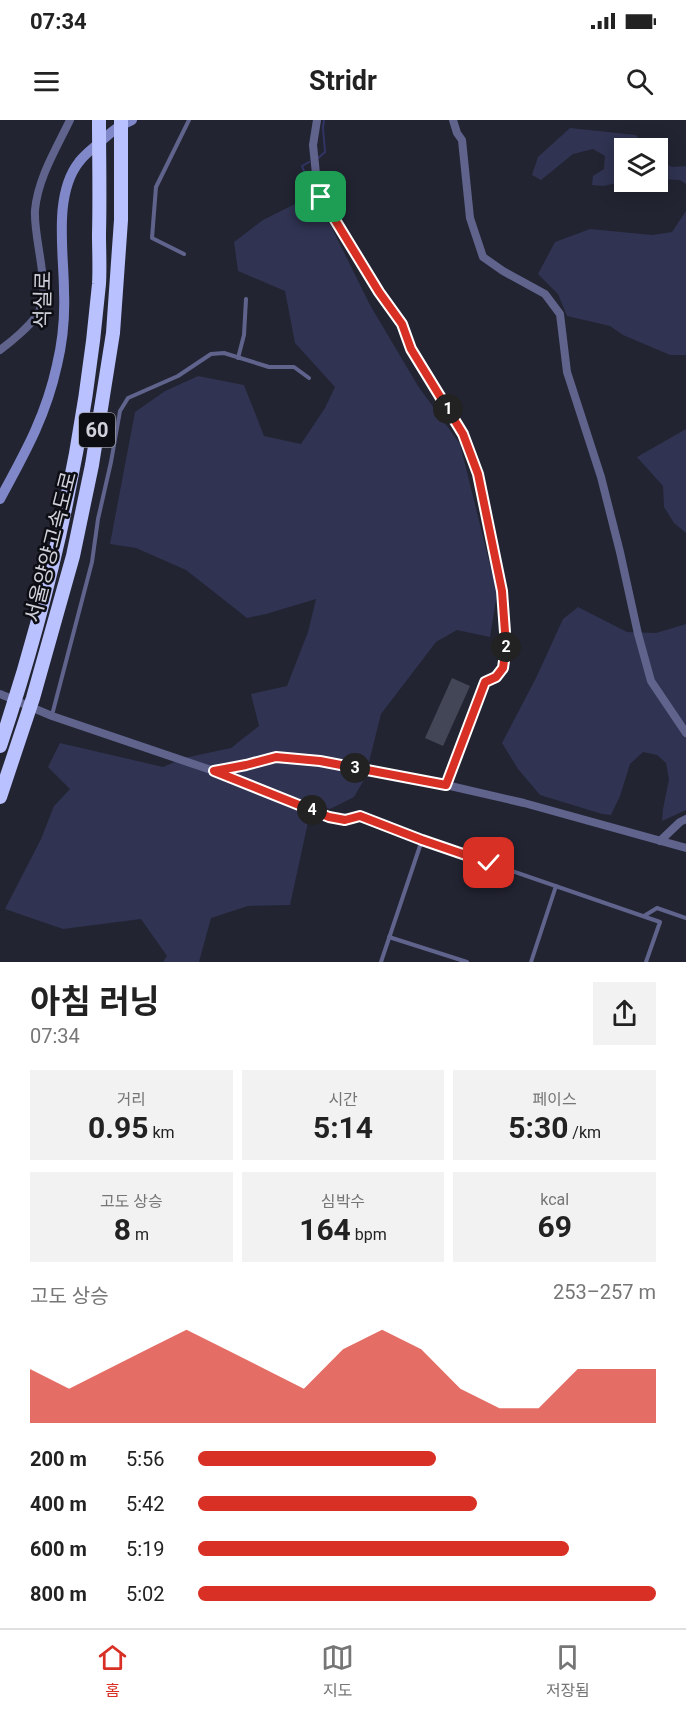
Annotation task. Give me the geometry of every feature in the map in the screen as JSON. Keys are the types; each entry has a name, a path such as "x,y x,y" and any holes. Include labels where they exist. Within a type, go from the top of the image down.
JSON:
{"highway":[{"name":"서울양양고속도로","path":"0,746 18,692 55,550 76,452 90,366 99,281 101,120"},
{"name":"서울양양고속도로","path":"0,797 33,698 73,556 92,465 113,333 121,220 121,120"}],"main road":[{"name":"석실로","path":"0,499 34,435 58,364 64,330 61,215 70,179 78,163 109,134 132,120"}],"street":[{"path":"0,350 37,316 42,303 44,288 35,211 44,176 70,120"},
{"path":"101,120 104,129 109,134"},
{"path":"317,120 313,146 321,197 379,292 402,324 411,349 463,434 478,474 502,591 506,646 503,668 496,677 485,682 446,785"},
{"path":"453,120 462,140 470,218 483,257 545,294 560,314 567,372 601,477 651,681 686,732"},
{"path":"0,694 52,716 214,771 276,757 320,761 446,785 524,803 686,848"},
{"path":"660,841 686,819"}],"lane":[{"path":"184,254 152,238 156,187 189,120"},
{"path":"238,358 244,335 246,299"},
{"path":"52,716 92,562 98,519 120,411 128,398 178,376 211,354 224,353 269,367 294,367 309,378"},
{"path":"214,771 329,817 345,820 360,816 422,840 660,922 646,962"},
{"path":"381,962 422,840"},
{"path":"531,962 556,886"},
{"path":"643,916 657,908 686,918"},
{"path":"389,937 467,962"}],"shaded area":[{"path":"570,128 636,135 638,138 614,138 614,184 604,186 592,185 593,176 604,169 605,156 593,149 573,154 541,180 532,175 538,157"},
{"path":"668,165 686,166 686,184 680,180 668,179"},
{"path":"309,197 331,226 370,305 418,386 460,444 497,593 490,637 457,630 436,642 381,714 365,778 354,797 330,809 312,804 290,905 248,906 211,918 199,962 163,962 167,956 141,919 63,929 5,909 41,839 54,806 70,789 48,767 60,743 163,767 184,758 231,748 259,726 251,694 287,686 308,632 316,599 247,618 186,570 136,548 110,544 135,412 165,391 198,376 244,385 264,436 301,444 325,408 335,387 295,343 285,291 238,271 234,242 263,220"},
{"path":"686,211 686,355 670,355 623,335 610,326 567,316 558,294 538,274 555,242 590,229 652,235 672,232"},
{"path":"686,429 686,533 674,523 664,507 663,486 637,457"},
{"path":"578,607 627,632 656,633 686,624 686,810 662,821 669,779 666,763 657,755 643,752 630,764 620,796 611,815 540,795 518,769 502,743 536,678 563,619"}],"building":[{"path":"452,678 470,686 443,746 425,738"}],"waterway":[{"path":"317,159 325,152 324,120"},
{"path":"309,162 302,166 313,193"}],"route":[{"path":"321,197 379,292 402,324 411,349 463,434 478,474 502,591 506,646 503,668 496,677 485,682 446,785 320,761 276,757 214,771 329,817 345,820 360,816 489,863"}]}
